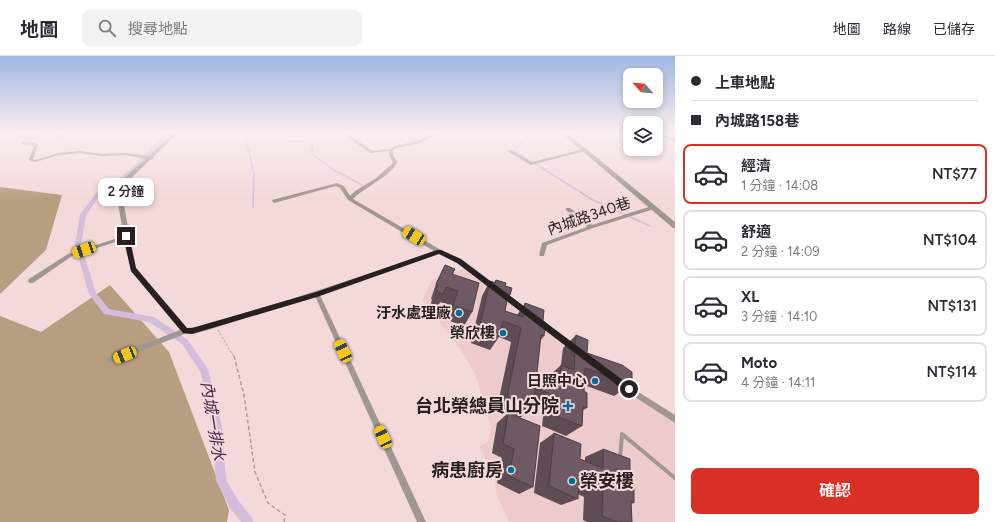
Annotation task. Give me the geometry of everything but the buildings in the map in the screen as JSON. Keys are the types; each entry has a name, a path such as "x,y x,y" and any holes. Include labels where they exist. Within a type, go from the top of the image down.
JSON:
{"street":[{"path":"33,154 31,160 35,161 62,154"},
{"path":"92,154 125,154 150,158"},
{"path":"154,154 125,181 120,190 126,236 133,269 183,332"},
{"path":"350,199 357,192 378,179 394,165 395,162 390,156 390,154"},
{"path":"514,154 531,164 570,154"},
{"path":"588,154 675,226"},
{"path":"274,201 337,184 342,187 350,199 439,252 459,261 531,316"},
{"name":"內城路340巷","path":"542,255 544,244 591,227 652,208"},
{"path":"568,209 591,227"},
{"path":"30,281 70,255 126,236"},
{"path":"110,360 183,332 215,325 317,294 439,252"},
{"path":"317,294 422,522"},
{"path":"537,320 580,352"},
{"path":"617,380 675,419"}],"lane":[{"path":"620,467 622,434 675,478"}],"path":[{"path":"215,325 235,358 244,395 254,472 268,502 285,515 284,522"}],"shaded area":[{"path":"0,187 62,195 46,250 0,294"},
{"name":"台北榮總員山分院","path":"465,268 625,389 675,423 675,522 509,522 496,493 495,478 479,447 488,442 491,426 476,376 461,350 422,300 432,280"},
{"path":"110,285 169,352 229,510 227,522 0,522 0,316 41,332"}],"waterway":[{"name":"內城一排水","path":"149,154 132,171 98,194 83,215 78,245 93,294 107,312 151,319 185,342 205,372 217,427 221,481 234,504 248,522"},
{"path":"249,154 254,174 253,207"},
{"path":"312,154 334,170 362,185"},
{"path":"519,154 530,161"},
{"path":"534,163 593,200 650,226"}],"place":[{"name":"汙水處理廠","path":"459,313"},
{"name":"榮欣樓","path":"503,333"},
{"name":"日照中心","path":"595,381"},
{"name":"台北榮總員山分院","path":"568,406"},
{"name":"病患廚房","path":"511,470"},
{"name":"榮安樓","path":"572,481"}],"route":[{"path":"126,236 133,269 185,330 192,331 220,324 317,294 439,252 459,261 629,389"}]}
